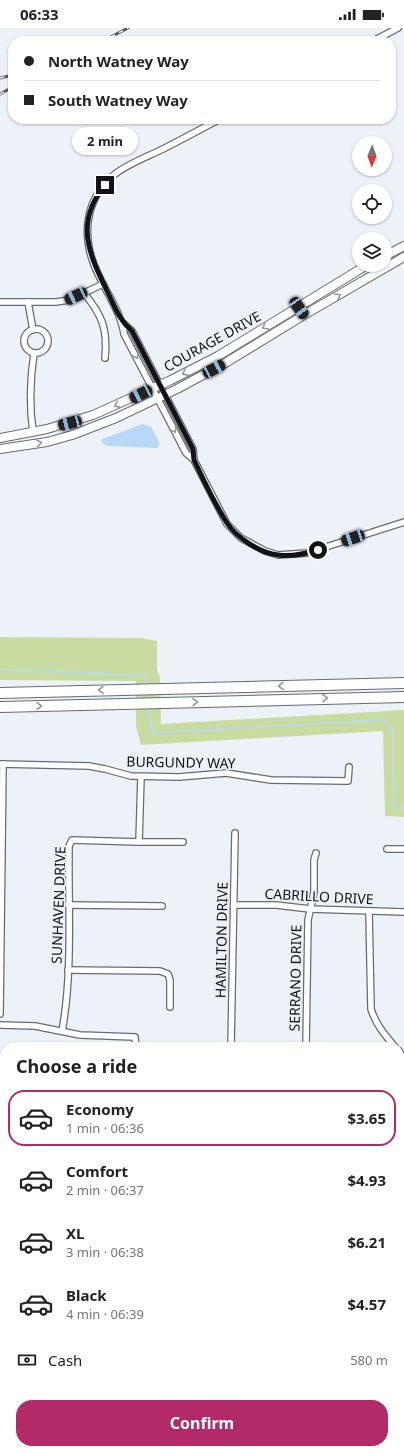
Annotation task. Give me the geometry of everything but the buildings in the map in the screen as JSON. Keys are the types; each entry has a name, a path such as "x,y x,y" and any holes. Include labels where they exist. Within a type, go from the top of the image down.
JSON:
{"highway":[{"path":"0,693 404,683"},
{"path":"0,706 404,697"}],"street":[{"path":"383,36 398,28"},
{"path":"194,460 193,449 165,394 132,331 123,323 103,284 93,262 88,246 87,234 89,214 96,196 115,174 210,124"},
{"path":"392,252 404,246"},
{"name":"COURAGE DRIVE","path":"0,449 47,442 72,435 116,418 227,362 404,257"},
{"name":"COURAGE DRIVE","path":"0,438 33,432 93,415 160,385 218,356 356,272"},
{"path":"0,302 56,302 68,300 103,284"},
{"path":"84,293 103,321 106,347 105,358"},
{"path":"28,302 33,330"},
{"path":"299,308 304,315"},
{"path":"123,323 124,334 186,453 194,460 227,524 241,538 265,551 278,555 307,553 404,522"},
{"path":"33,330 42,331 47,338 46,347 43,350 34,353 26,348 24,340 26,335 33,330"},
{"path":"33,432 30,414 30,380 34,353"},
{"path":"0,1014 2,764"},
{"name":"BURGUNDY WAY","path":"2,764 89,766 131,776 179,777 226,773 271,780 348,780 349,767"},
{"path":"141,776 139,842 183,842"},
{"name":"HAMILTON DRIVE","path":"231,1042 235,833"},
{"name":"SUNHAVEN DRIVE","path":"62,1031 66,1010 68,970 69,846 72,840 139,842"},
{"path":"387,849 404,849"},
{"name":"SERRANO DRIVE","path":"306,1042 308,920 314,892 314,860 316,853"},
{"name":"CABRILLO DRIVE","path":"234,904 276,905 310,909 404,912"},
{"path":"68,905 162,906"},
{"path":"369,911 371,1009 374,1020 380,1030 391,1042"},
{"path":"68,970 160,971 168,974 170,980 170,1007"},
{"path":"0,1025 35,1026 80,1035 135,1038 135,1042"}],"green space":[{"path":"0,637 141,638 157,641 157,670 160,677 161,724 404,710 404,817 385,816 383,731 141,745 136,726 136,681 0,680"}],"water":[{"path":"143,424 151,427 160,444 157,448 107,446 102,443 102,439"}],"waterway":[{"path":"0,670 146,675 147,686"},
{"path":"148,707 153,733 383,720 390,726 393,735 394,808 404,808"}],"railway":[{"path":"113,36 128,28"},
{"path":"0,78 8,76"},
{"path":"0,94 8,90"}],"route":[{"path":"105,185 96,196 89,214 87,234 88,246 93,262 123,323 132,331 169,400 193,449 194,460 227,524 241,538 265,551 278,555 293,555 318,550"}]}
